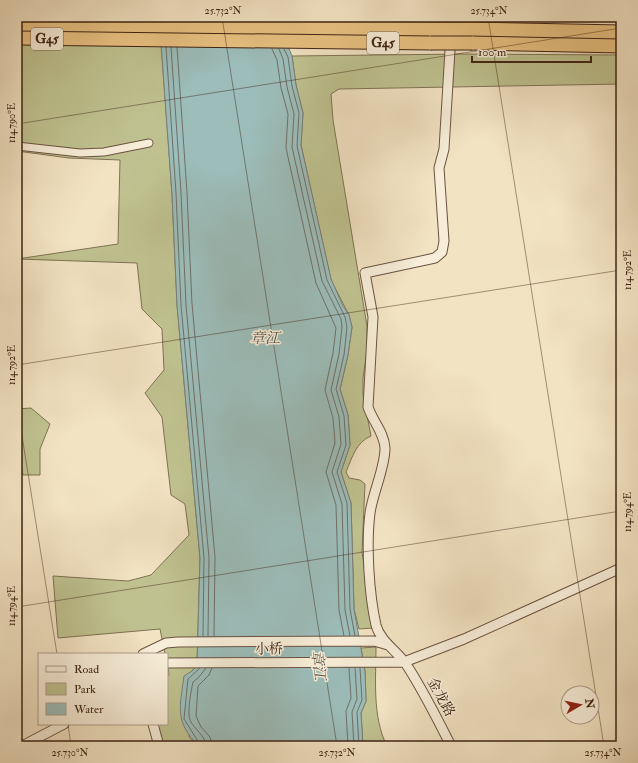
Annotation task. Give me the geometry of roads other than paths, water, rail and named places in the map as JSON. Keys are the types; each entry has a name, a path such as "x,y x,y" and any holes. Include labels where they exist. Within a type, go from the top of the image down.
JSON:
{"highway":[{"name":"G45","path":"17,24 339,27 621,32"},
{"name":"G45","path":"17,38 621,46"}],"street":[{"name":"金龙路","path":"451,746 425,694 404,662 388,645 377,627 372,592 369,543 370,514 376,484 382,469 385,448 382,434 372,419 368,407 373,316 365,273 435,258 442,252 444,241 440,168 444,149 452,17"},
{"path":"17,146 80,153 104,152 149,143"},
{"path":"404,662 464,639 621,568"},
{"path":"145,653 166,643 178,642 374,641 388,645"},
{"name":"小桥","path":"170,663 404,662"},
{"path":"22,746 62,725"},
{"path":"153,725 158,746"}],"water":[{"name":"章江","path":"159,17 276,17 292,56 296,85 303,113 301,145 331,279 343,306 349,315 352,327 348,355 340,389 348,415 350,445 341,472 351,503 354,609 365,671 366,701 361,713 363,746 199,746 191,737 182,721 180,705 184,676 192,671 197,665 200,558 177,305 172,194"}]}
